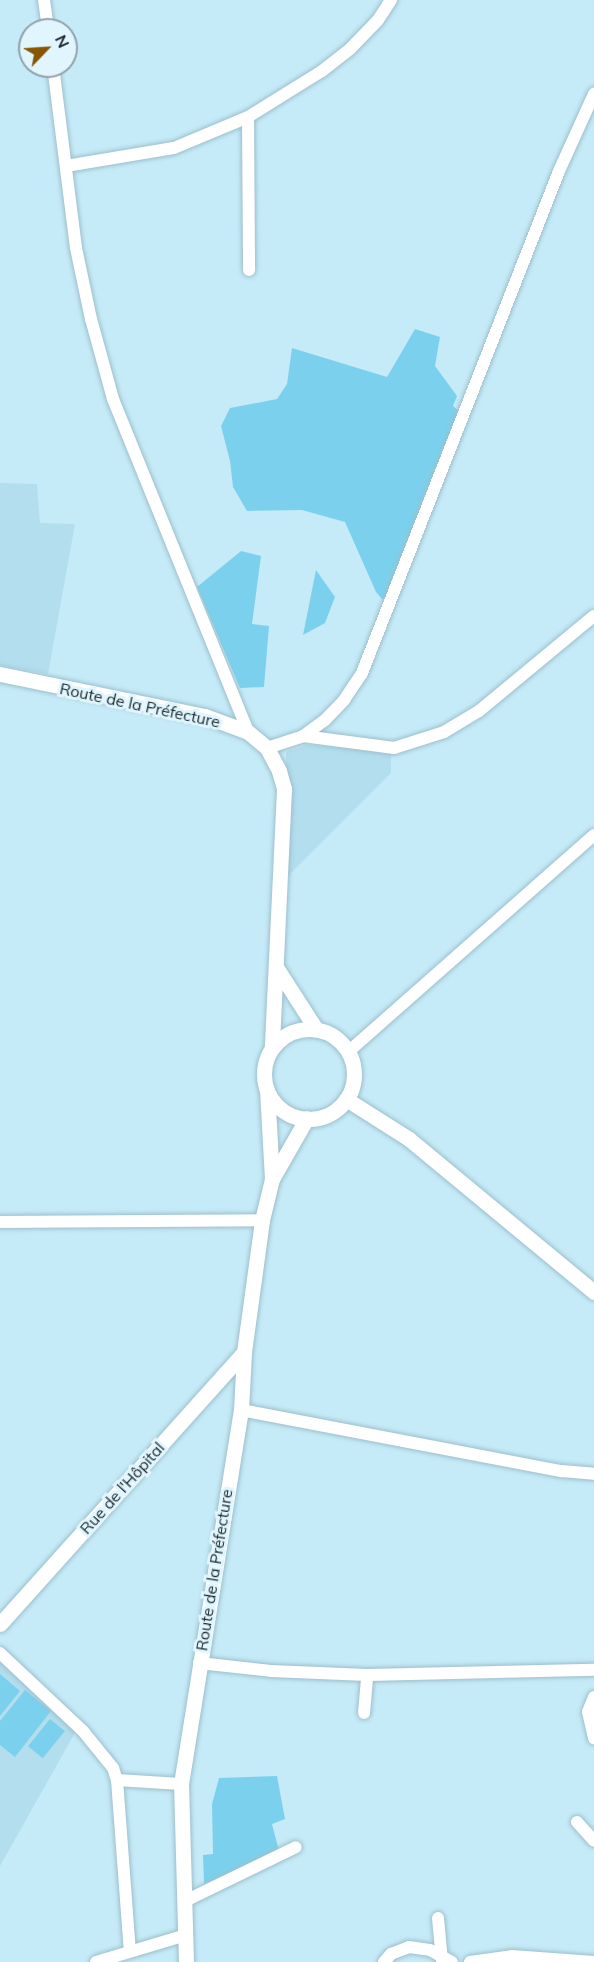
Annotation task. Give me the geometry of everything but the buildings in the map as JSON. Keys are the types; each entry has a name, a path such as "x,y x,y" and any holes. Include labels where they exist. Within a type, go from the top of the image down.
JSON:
{"street":[{"path":"44,0 46,18"},
{"path":"66,166 174,148 248,117 322,71 350,50 378,20 391,0"},
{"path":"54,78 76,248 113,399 248,732"},
{"path":"267,748 303,736 325,720 344,700 362,673 559,171 594,94"},
{"path":"248,117 249,270"},
{"path":"303,736 394,748 444,732 479,711 594,616"},
{"name":"Route de la Préfecture","path":"0,674 205,716 248,732 267,748 279,771 284,789 272,1048"},
{"path":"348,1052 594,835"},
{"path":"276,967 316,1029"},
{"path":"316,1029 335,1037 348,1052 353,1071 350,1090 346,1099 329,1114 307,1118 297,1117 279,1107 267,1090 264,1068 272,1048 287,1034 316,1029"},
{"name":"Route de la Préfecture","path":"267,1090 272,1179"},
{"path":"346,1099 409,1139 594,1292"},
{"name":"Route de la Préfecture","path":"186,1962 181,1784 241,1410 244,1352 262,1220 272,1179 307,1118"},
{"path":"0,1222 262,1220"},
{"name":"Rue de l'Hôpital","path":"0,1624 244,1352"},
{"path":"241,1410 539,1467 594,1474"},
{"path":"0,1653 83,1731 112,1768 117,1780 130,1951"},
{"path":"200,1663 271,1671 367,1675 594,1670"},
{"path":"364,1713 367,1675"},
{"path":"594,1697 588,1712 594,1738"},
{"path":"117,1780 181,1784"},
{"path":"577,1822 594,1841"},
{"path":"185,1901 296,1847"},
{"path":"438,1918 445,1960"},
{"path":"96,1962 186,1935"},
{"path":"384,1962 391,1954 409,1947 430,1950 445,1960"},
{"path":"470,1962 512,1956 594,1962"}],"shaded area":[{"path":"415,329 440,337 435,366 457,396 453,406 461,413 388,600 382,599 376,592 345,522 302,510 247,511 233,487 230,461 221,426 230,408 277,399 287,384 292,348 387,377"},
{"path":"0,483 37,484 40,523 75,524 48,674 0,665"},
{"path":"241,551 261,556 252,624 269,626 264,687 240,688 197,587"},
{"path":"316,570 335,597 325,623 303,635"},
{"path":"307,745 391,752 391,773 283,881 286,752"},
{"path":"0,1662 76,1731 0,1866"},
{"path":"0,1674 20,1691 0,1716"},
{"path":"25,1690 51,1711 15,1757 0,1745 0,1721"},
{"path":"50,1719 65,1731 43,1758 28,1746"},
{"path":"277,1776 285,1819 272,1824 279,1851 204,1884 203,1855 213,1854 212,1804 219,1778"}]}
